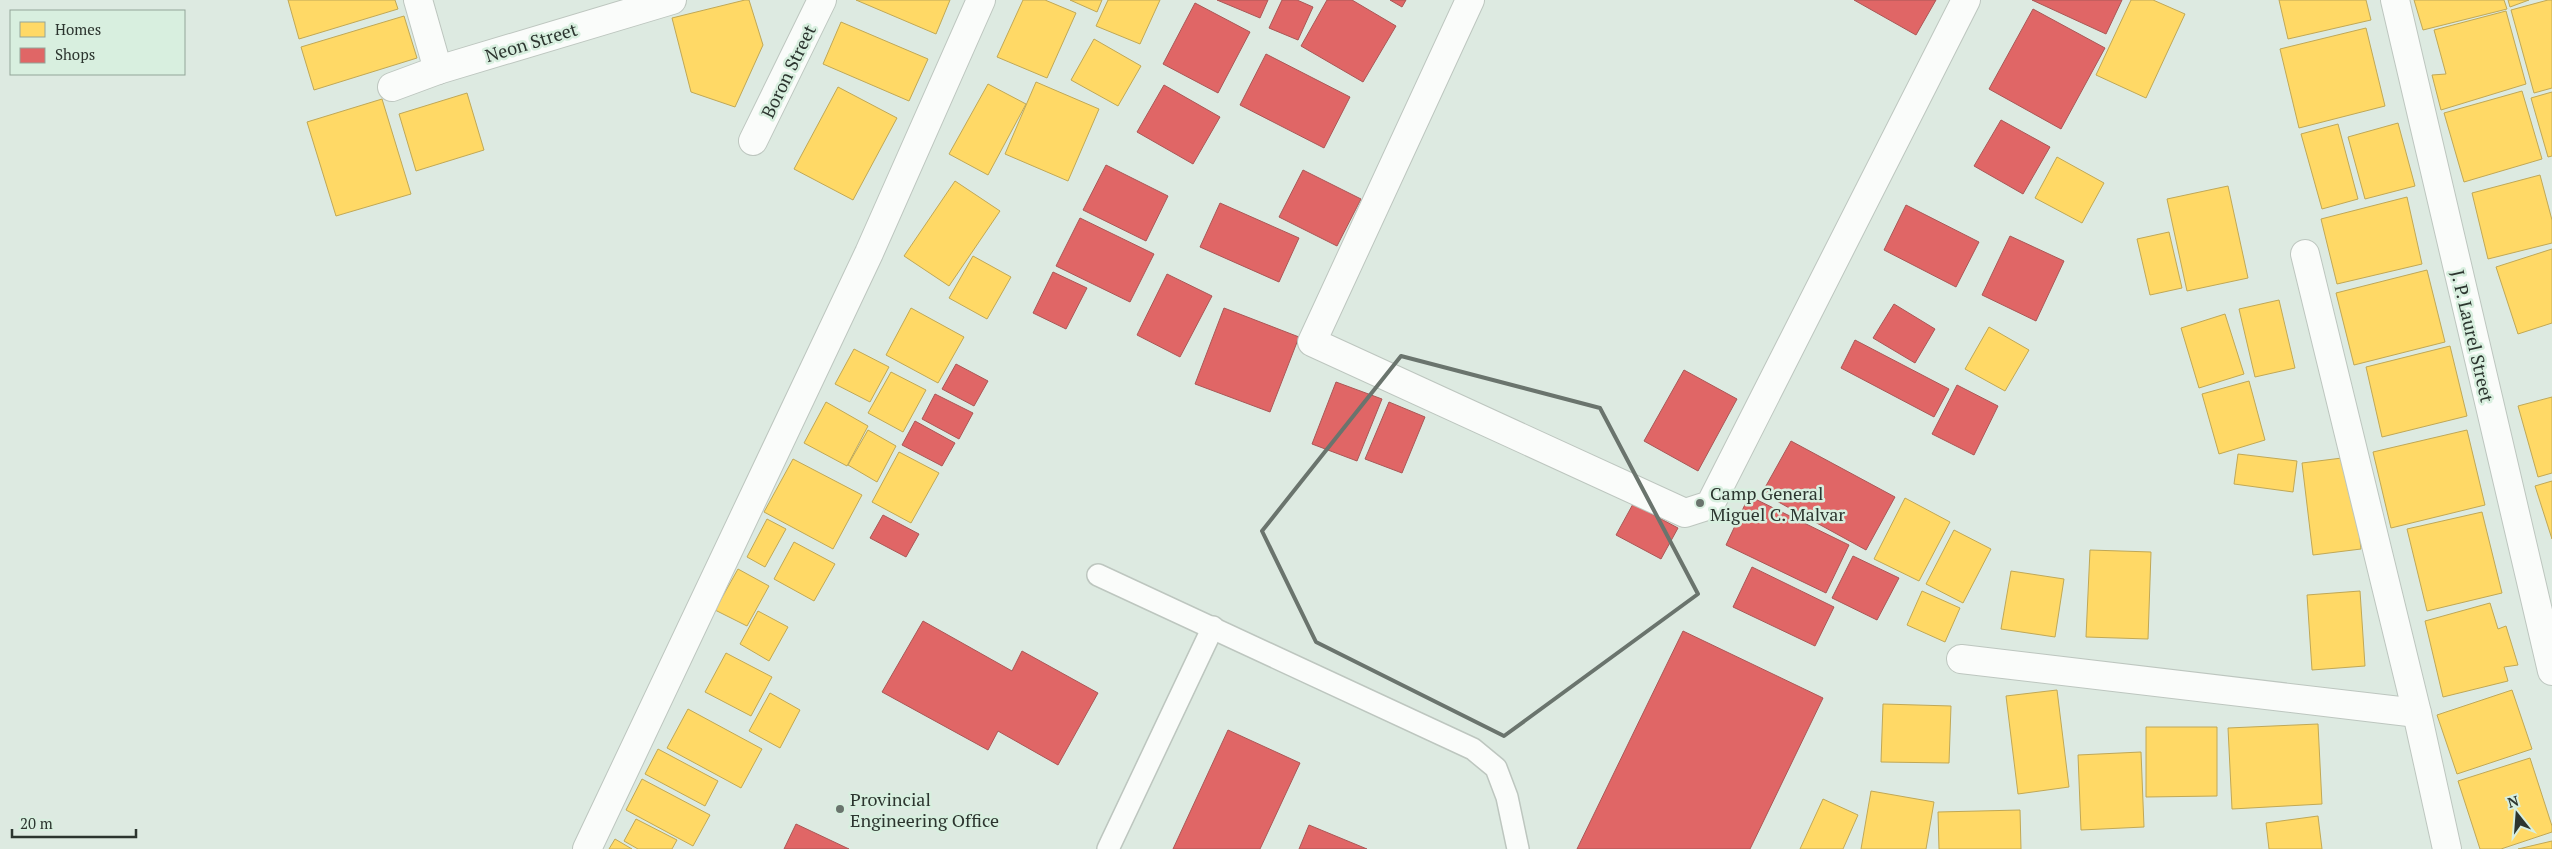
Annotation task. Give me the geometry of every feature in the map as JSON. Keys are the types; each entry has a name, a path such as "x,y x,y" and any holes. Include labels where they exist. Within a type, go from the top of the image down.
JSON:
{"street":[{"path":"418,0 438,70"},
{"name":"Neon Street","path":"392,88 438,70 630,6 672,0"},
{"name":"Boron Street","path":"753,141 822,0"},
{"path":"587,849 870,253 981,0"},
{"path":"1470,0 1312,342 1686,513 1710,505 1966,0"},
{"name":"J. P. Laurel Street","path":"2395,0 2552,671"},
{"path":"2305,254 2447,849"},
{"path":"1961,659 2416,713"}],"lane":[{"path":"1098,575 1473,749 1496,768 1507,797 1518,849"},
{"path":"1108,849 1213,627"}],"highlighted area":[{"path":"1401,356 1600,408 1698,594 1504,736 1316,642 1262,531"}],"building: Homes":[{"path":"288,0 395,0 398,9 299,39"},
{"path":"749,0 763,45 735,107 691,92 672,18"},
{"path":"856,0 950,0 936,34"},
{"path":"1023,0 1045,0 1076,13 1047,78 997,57"},
{"path":"1070,0 1102,0 1097,12"},
{"path":"1108,0 1160,0 1140,44 1096,26"},
{"path":"2131,0 2153,0 2185,14 2146,98 2096,75"},
{"path":"2279,0 2366,0 2371,20 2288,39"},
{"path":"2414,0 2504,0 2507,9 2423,30"},
{"path":"2508,0 2529,0 2510,7"},
{"path":"2552,0 2552,88 2534,93 2511,10"},
{"path":"2506,11 2526,84 2441,110 2432,75 2446,74 2434,30"},
{"path":"404,16 417,58 314,90 301,47"},
{"path":"841,22 928,59 909,101 823,64"},
{"path":"2366,28 2385,106 2299,128 2280,49"},
{"path":"1094,39 1141,66 1118,106 1071,80"},
{"path":"1036,82 1099,109 1068,181 1005,154"},
{"path":"988,84 1026,104 988,175 949,154"},
{"path":"838,87 897,118 853,200 794,169"},
{"path":"2522,91 2542,159 2464,182 2444,113"},
{"path":"2552,92 2552,156 2548,157 2531,98"},
{"path":"467,93 484,150 416,171 399,114"},
{"path":"382,99 411,194 336,216 307,122"},
{"path":"2398,123 2415,186 2365,199 2348,137"},
{"path":"2338,124 2358,199 2322,209 2301,134"},
{"path":"2057,157 2104,183 2082,223 2035,198"},
{"path":"2540,175 2552,220 2552,243 2488,259 2472,193"},
{"path":"955,181 1000,211 949,286 904,256"},
{"path":"2228,186 2248,278 2187,291 2167,199"},
{"path":"2407,197 2422,264 2337,284 2321,219"},
{"path":"2169,232 2182,288 2150,295 2137,239"},
{"path":"2552,249 2552,323 2518,334 2496,267"},
{"path":"973,256 1011,277 987,319 949,298"},
{"path":"2427,270 2445,342 2354,365 2336,293"},
{"path":"2279,300 2295,368 2255,377 2239,309"},
{"path":"911,308 964,337 938,383 886,355"},
{"path":"2225,314 2244,374 2199,388 2181,328"},
{"path":"1989,327 2029,350 2005,391 1965,369"},
{"path":"2450,346 2467,416 2382,437 2366,367"},
{"path":"854,349 889,367 870,402 835,384"},
{"path":"891,372 926,390 903,432 868,413"},
{"path":"2249,381 2265,440 2219,454 2202,394"},
{"path":"2552,397 2552,473 2538,477 2518,406"},
{"path":"826,402 868,426 847,466 804,443"},
{"path":"868,430 896,446 877,482 848,465"},
{"path":"2467,430 2485,505 2391,528 2373,452"},
{"path":"899,452 939,473 911,523 872,502"},
{"path":"2238,454 2297,461 2293,492 2234,484"},
{"path":"2350,457 2361,549 2313,555 2302,463"},
{"path":"793,459 862,495 833,549 764,512"},
{"path":"2552,481 2552,539 2535,486"},
{"path":"1905,498 1950,522 1919,581 1874,559"},
{"path":"2482,512 2502,593 2427,611 2407,529"},
{"path":"767,519 786,529 765,567 747,557"},
{"path":"1954,530 1991,549 1963,603 1926,584"},
{"path":"794,542 835,564 814,601 774,579"},
{"path":"2090,550 2151,552 2148,639 2086,637"},
{"path":"738,569 769,586 747,626 715,610"},
{"path":"2011,571 2064,579 2055,637 2001,629"},
{"path":"1922,591 1960,608 1945,642 1907,625"},
{"path":"2360,591 2365,666 2312,670 2307,595"},
{"path":"2490,603 2498,629 2506,626 2518,665 2504,667 2508,681 2443,697 2425,621"},
{"path":"758,611 788,627 769,661 740,644"},
{"path":"726,653 772,677 751,716 705,692"},
{"path":"2057,690 2069,787 2018,794 2006,696"},
{"path":"2512,690 2532,749 2457,774 2437,715"},
{"path":"770,693 800,710 780,748 749,731"},
{"path":"1883,704 1951,706 1949,763 1881,762"},
{"path":"688,709 762,749 741,788 667,748"},
{"path":"2318,724 2322,804 2232,809 2228,728"},
{"path":"2146,727 2217,727 2217,796 2146,797"},
{"path":"658,749 718,781 705,806 645,774"},
{"path":"2141,752 2144,827 2081,830 2078,755"},
{"path":"2530,758 2552,826 2552,832 2501,849 2480,849 2458,781"},
{"path":"642,779 710,815 693,846 626,810"},
{"path":"1871,791 1934,802 1926,849 1861,849"},
{"path":"1823,799 1858,815 1843,849 1800,849"},
{"path":"2020,810 2021,849 1939,849 1938,812"},
{"path":"2318,816 2322,849 2269,849 2266,823"},
{"path":"636,819 677,840 672,849 638,849 624,841"},
{"path":"615,839 632,849 609,849"},
{"path":"2552,841 2552,849 2518,849"}],"building: Shops":[{"path":"1217,0 1268,0 1260,18"},
{"path":"1282,0 1297,0 1313,7 1298,40 1269,28"},
{"path":"1327,0 1352,0 1396,26 1363,82 1301,46"},
{"path":"1390,0 1406,0 1402,7"},
{"path":"1854,0 1936,0 1916,35"},
{"path":"2032,0 2122,0 2106,34"},
{"path":"1195,3 1250,32 1218,93 1163,64"},
{"path":"2033,9 2105,48 2061,129 1989,89"},
{"path":"1266,54 1350,97 1324,148 1240,105"},
{"path":"1164,85 1220,117 1193,164 1137,132"},
{"path":"2001,120 2050,147 2023,194 1974,166"},
{"path":"1106,165 1168,196 1146,241 1083,210"},
{"path":"1303,170 1361,199 1337,246 1279,217"},
{"path":"1220,203 1299,238 1279,282 1200,247"},
{"path":"1906,205 1979,242 1956,287 1884,250"},
{"path":"1080,218 1154,254 1130,302 1056,266"},
{"path":"2010,236 2064,261 2036,321 1982,295"},
{"path":"1053,272 1087,288 1066,329 1033,313"},
{"path":"1167,274 1212,296 1180,357 1137,335"},
{"path":"1894,304 1935,329 1915,363 1873,338"},
{"path":"1224,308 1299,337 1270,412 1195,384"},
{"path":"1855,340 1949,389 1934,417 1841,368"},
{"path":"956,364 988,381 974,406 942,389"},
{"path":"1684,370 1737,399 1698,471 1644,441"},
{"path":"1336,382 1382,399 1357,461 1312,444"},
{"path":"1957,385 1998,406 1974,455 1932,434"},
{"path":"935,394 973,413 959,439 922,419"},
{"path":"1389,402 1425,417 1402,473 1365,459"},
{"path":"915,421 955,443 942,466 902,445"},
{"path":"1791,441 1895,497 1866,550 1762,493"},
{"path":"1749,496 1849,545 1826,593 1726,545"},
{"path":"1633,504 1678,528 1661,559 1616,535"},
{"path":"883,515 919,534 906,557 870,538"},
{"path":"1853,556 1899,578 1877,620 1832,598"},
{"path":"1752,567 1834,607 1815,646 1733,607"},
{"path":"923,621 1012,671 1022,651 1098,693 1058,765 998,731 988,750 882,692"},
{"path":"1683,631 1823,698 1750,849 1577,849"},
{"path":"1228,730 1300,763 1260,849 1173,849"},
{"path":"796,824 849,849 784,849"},
{"path":"1309,825 1367,849 1299,849"}],"place":[{"name":"Camp General Miguel C. Malvar","path":"1700,503"},
{"name":"Provincial Engineering Office","path":"840,809"}]}
